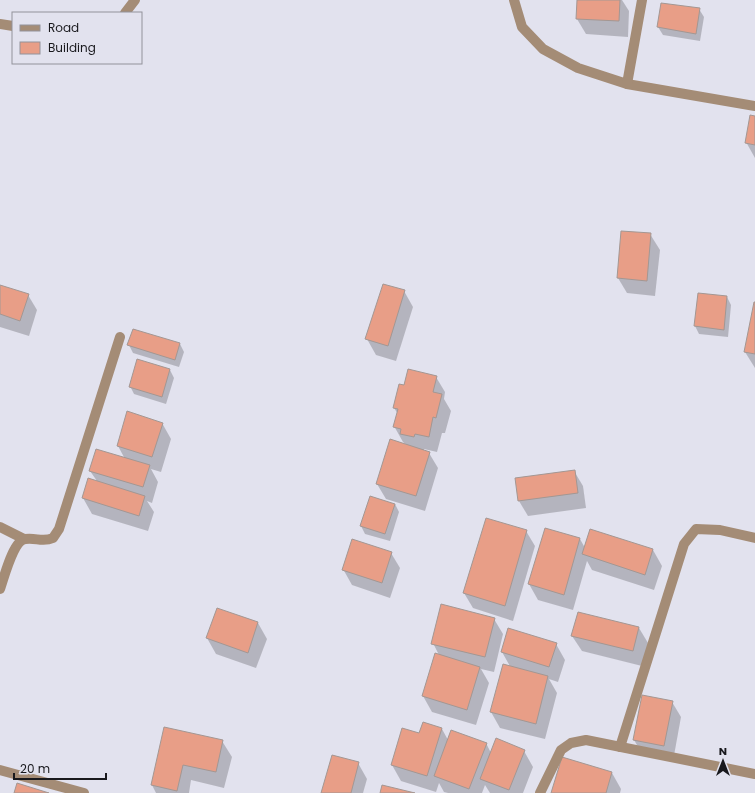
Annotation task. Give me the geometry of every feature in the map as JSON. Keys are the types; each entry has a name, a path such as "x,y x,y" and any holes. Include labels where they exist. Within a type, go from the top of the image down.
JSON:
{"street":[{"path":"126,12 135,0"},
{"path":"514,0 522,27 543,49 578,68 627,84 755,106"},
{"path":"627,84 642,0"},
{"path":"0,24 12,26"},
{"path":"0,527 24,539 47,541 54,538 59,528 120,337"},
{"path":"620,747 684,544 696,529 720,530 755,538"},
{"path":"0,589 15,548 24,539"},
{"path":"540,793 561,750 571,743 586,740 755,774"},
{"path":"0,770 84,793"}],"building":[{"path":"577,0 620,0 619,21 576,19"},
{"path":"661,3 700,8 696,34 657,27"},
{"path":"750,115 755,116 755,145 745,143"},
{"path":"621,231 651,233 647,281 617,278"},
{"path":"383,284 405,290 388,346 365,339"},
{"path":"0,285 29,294 20,321 0,314"},
{"path":"698,293 727,296 724,330 694,326"},
{"path":"755,302 755,354 744,352"},
{"path":"133,329 180,343 175,360 127,345"},
{"path":"137,359 170,369 162,397 129,387"},
{"path":"408,369 437,376 433,392 442,394 436,418 433,417 429,437 415,434 414,437 400,434 401,429 393,427 398,409 393,408 399,384 404,385"},
{"path":"127,411 163,423 152,457 117,446"},
{"path":"390,439 430,452 416,496 376,484"},
{"path":"96,449 150,465 143,487 89,471"},
{"path":"575,470 578,493 518,501 515,478"},
{"path":"88,478 145,496 139,516 82,498"},
{"path":"370,496 395,504 385,534 360,526"},
{"path":"486,518 527,530 505,606 463,593"},
{"path":"545,528 580,538 564,595 528,584"},
{"path":"590,529 653,549 645,575 582,554"},
{"path":"352,539 392,552 382,583 342,570"},
{"path":"441,604 495,618 485,657 431,644"},
{"path":"217,608 258,622 248,653 206,638"},
{"path":"578,612 639,627 633,651 571,636"},
{"path":"508,628 557,643 549,667 501,652"},
{"path":"435,653 480,667 467,710 422,696"},
{"path":"503,664 548,676 536,724 490,712"},
{"path":"642,695 673,701 664,746 633,740"},
{"path":"423,722 442,728 427,776 391,765 402,728 419,733"},
{"path":"164,727 223,740 216,772 183,765 177,791 151,785"},
{"path":"451,730 487,743 469,789 434,776"},
{"path":"496,738 525,750 509,790 480,779"},
{"path":"332,755 359,762 351,793 321,793"},
{"path":"562,757 612,772 606,793 551,793"},
{"path":"17,783 49,793 14,793"},
{"path":"382,785 415,793 380,793"}]}
